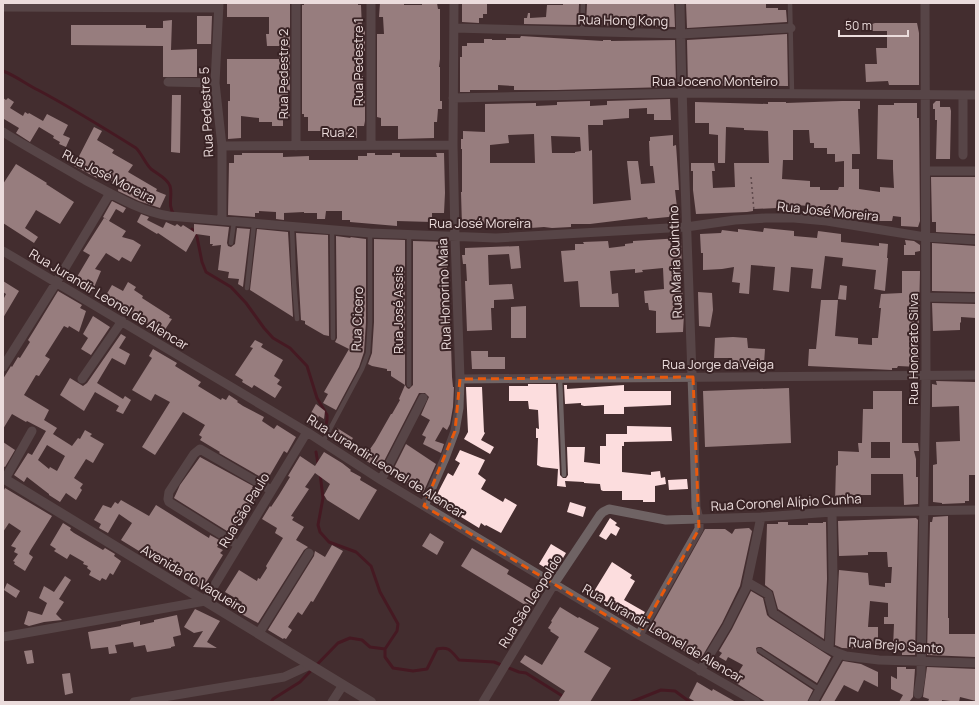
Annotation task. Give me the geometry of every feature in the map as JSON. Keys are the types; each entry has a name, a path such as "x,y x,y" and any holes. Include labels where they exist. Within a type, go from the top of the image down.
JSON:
{"street":[{"name":"Rua Pedestre 2","path":"296,3 296,146"},
{"name":"Rua Pedestre 1","path":"371,3 371,145"},
{"name":"Rua Honorino Maia","path":"424,506 445,458 454,431 459,408 460,379 453,145 454,3"},
{"name":"Rua Maria Quintino","path":"680,3 696,508 699,519"},
{"name":"Rua Honorato Silva","path":"918,694 921,675 926,375 925,3"},
{"path":"3,7 219,6"},
{"name":"Rua Pedestre 5","path":"219,6 215,83 222,146 222,220"},
{"name":"Rua Hong Kong","path":"455,28 681,34 791,28"},
{"path":"168,82 215,83"},
{"name":"Rua Joceno Monteiro","path":"453,98 683,93 976,94"},
{"path":"963,95 963,155"},
{"name":"Rua José Moreira","path":"3,132 110,193 152,212 186,218 222,220 332,231 496,238 686,227 755,218 794,218 925,237 976,240"},
{"name":"Rua 2","path":"222,146 453,145"},
{"path":"926,171 976,171"},
{"path":"3,367 110,193"},
{"name":"Rua Jurandir Leonel de Alencar","path":"3,251 306,432 381,480 639,635 756,702"},
{"path":"926,297 976,298"},
{"path":"82,379 122,321"},
{"name":"Rua Jorge da Veiga","path":"460,379 976,374"},
{"path":"381,480 423,398"},
{"path":"4,478 32,431"},
{"name":"Rua São Paulo","path":"205,601 306,432"},
{"path":"238,545 169,502 168,495 194,454 200,449 271,490"},
{"name":"Avenida do Vaqueiro","path":"4,478 371,702"},
{"name":"Rua Coronel Alípio Cunha","path":"600,515 609,509 666,520 761,517 832,512 976,510"},
{"path":"829,649 833,579 832,512"},
{"name":"Rua São Leopoldo","path":"483,702 554,584 600,515"},
{"path":"700,671 727,626 746,588 761,517"},
{"path":"639,635 699,529 699,519"},
{"path":"259,633 309,553"},
{"name":"Rua Brejo Santo","path":"747,582 768,594 773,613 829,649 840,654 879,660 921,660 976,663"},
{"path":"3,636 205,601"},
{"path":"813,702 840,654"},
{"path":"134,702 284,677 310,665"},
{"path":"332,702 343,685"}],"lane":[{"path":"582,32 583,3"},
{"path":"790,3 792,94"},
{"path":"231,243 234,222"},
{"path":"247,288 254,224"},
{"path":"292,227 297,319"},
{"path":"332,231 333,338"},
{"name":"Rua Cicero","path":"322,443 362,369 368,353 370,322 370,233"},
{"name":"Rua José Assis","path":"408,235 409,385"},
{"path":"560,378 564,475"},
{"path":"759,650 820,690"}],"path":[{"path":"751,177 755,218"}],"highlighted area":[{"path":"693,377 699,529 639,635 424,506 455,431 460,379"}],"building":[{"path":"227,3 290,3 290,92 288,92 288,100 290,117 283,117 283,126 272,126 272,122 259,122 259,118 241,116 241,138 228,139 228,101 230,101 230,84 227,84 227,59 279,59 279,46 267,46 266,34 269,34 269,17 227,17"},
{"path":"304,3 358,3 358,5 361,5 362,29 365,29 365,51 363,51 363,59 361,59 361,76 363,76 363,92 365,92 365,121 364,126 357,126 357,138 335,137 335,131 308,131 308,117 304,117 304,114 302,114 302,5 304,5"},
{"path":"380,3 422,5 422,3 437,3 438,9 440,9 439,67 440,101 442,101 442,109 438,109 437,122 434,122 434,138 398,139 398,126 381,126 381,118 377,117 377,34 384,34 383,17 379,17"},
{"path":"462,3 487,3 487,14 483,14 483,18 479,18 479,23 462,22"},
{"path":"563,3 579,4 578,25 524,24 524,18 527,18 528,13 530,13 530,18 546,17 547,5 563,5"},
{"path":"674,3 675,27 586,25 587,4"},
{"path":"686,3 766,3 766,8 786,10 787,22 687,28"},
{"path":"197,16 212,16 211,44 197,44"},
{"path":"172,20 171,50 197,49 197,77 163,77 163,46 71,45 71,25 146,25 146,28 163,28 163,21"},
{"path":"917,23 919,33 919,85 889,85 888,81 866,82 865,64 877,64 876,48 887,48 887,31 872,31 872,24"},
{"path":"787,34 788,86 688,85 687,40"},
{"path":"521,36 603,41 675,40 676,85 668,87 514,90 514,86 498,85 498,90 470,90 470,92 460,92 460,57 462,57 462,46 467,46 467,43 484,43 484,39 506,40 506,38 520,38"},
{"path":"172,95 181,95 180,153 171,152"},
{"path":"3,98 6,100 8,98 14,102 10,108 23,116 25,112 28,114 29,113 43,121 47,114 68,125 63,135 70,138 66,147 59,144 60,142 53,138 54,136 39,127 30,142 16,133 19,128 4,119 3,121"},
{"path":"670,99 671,120 654,120 654,114 647,114 647,108 629,109 629,118 603,120 603,125 588,125 589,151 592,150 593,204 631,200 627,161 638,161 641,184 655,183 653,166 650,166 650,137 673,135 673,146 676,145 679,190 675,190 678,216 648,219 647,217 590,224 571,224 571,227 552,228 544,227 517,229 517,222 462,226 461,139 463,139 463,131 485,132 485,104 536,103 536,106 557,105 557,102 590,101 590,106 607,105 607,101","holes":["534,134 535,163 490,163 490,145 509,143 508,135","551,136 580,137 581,151 575,153 552,153"]},
{"path":"860,101 860,109 858,109 860,154 852,154 852,169 859,169 859,189 880,192 880,187 894,188 893,160 877,159 878,105 917,103 917,118 919,118 920,221 918,227 901,226 901,217 893,216 892,221 867,221 860,220 860,213 830,214 811,211 811,206 794,205 793,208 753,209 753,211 747,212 696,214 693,190 693,171 691,171 691,163 714,163 715,171 712,171 713,188 735,187 734,163 769,163 768,131 744,130 744,128 726,127 725,163 718,163 718,135 709,134 709,123 695,123 695,102 786,103","holes":["793,130 809,130 810,143 814,143 814,148 827,148 827,154 835,154 835,162 844,161 844,187 839,187 838,190 820,190 820,187 810,187 810,181 782,179 783,160 793,160"]},
{"path":"936,101 940,101 940,107 950,107 951,111 950,159 936,159 937,120 935,120 935,109 933,109 933,104"},
{"path":"94,127 102,131 97,140 114,150 112,153 133,165 128,172 157,189 156,191 166,195 160,208 139,201 118,191 119,185 99,174 97,178 74,166"},
{"path":"242,153 283,153 283,157 309,156 309,160 358,160 358,156 367,156 367,153 375,153 375,155 392,155 392,153 400,153 400,157 437,157 436,153 444,153 444,213 432,213 432,222 397,221 397,226 342,220 342,211 326,211 325,219 317,219 317,213 304,212 284,213 284,220 276,219 276,212 259,211 259,213 255,213 255,217 228,215 229,163 234,163 234,155 242,155"},
{"path":"16,164 74,202 60,224 36,210 25,228 38,237 34,243 3,223 3,184"},
{"path":"931,177 976,177 976,234 936,232 936,222 932,222"},
{"path":"112,201 126,208 123,213 116,209 109,221 103,217"},
{"path":"141,214 149,217 147,220 163,228 166,222 175,226 177,224 181,227 183,225 194,232 194,224 229,227 227,243 228,246 231,247 235,244 237,228 250,229 243,287 238,284 239,279 228,278 229,272 218,270 221,245 212,246 213,244 210,244 210,236 196,234 186,252 158,233 157,234 137,222"},
{"path":"104,218 126,231 122,237 133,240 141,245 131,262 122,257 119,261 106,253 95,269 101,271 92,292 74,282 90,255 83,251"},
{"path":"764,228 794,231 794,236 817,238 818,231 841,234 841,242 879,246 879,243 888,244 885,291 874,289 876,270 842,266 843,258 825,256 821,289 811,288 813,269 791,267 789,292 773,290 775,267 751,265 749,294 739,293 740,283 732,282 734,267 703,270 703,253 701,253 700,234 721,233 722,230 738,232 738,229 763,232"},
{"path":"257,229 288,232 293,317 250,290"},
{"path":"296,233 328,235 329,336 324,335 305,324 305,321 301,320"},
{"path":"336,236 366,239 366,322 364,352 359,367 336,410 323,403 328,394 324,392 349,349 335,342 337,338"},
{"path":"681,238 681,276 683,299 680,299 680,314 684,314 683,332 656,333 656,311 649,310 648,303 645,303 644,291 664,289 663,268 642,270 643,272 635,273 635,269 610,271 612,294 618,293 619,307 580,307 578,281 564,282 561,251 575,250 575,244 584,244 583,242 608,241 609,248 625,246 625,244 633,243 633,241"},
{"path":"374,239 405,240 405,385 391,376 391,371 368,364 372,353 374,322"},
{"path":"905,240 914,241 920,245 920,251 915,252 915,255 904,255 904,245 906,245"},
{"path":"413,241 446,242 448,310 450,310 452,377 454,387 453,407 450,424 447,430 443,427 435,441 444,444 441,453 423,444 426,437 422,435 430,420 421,415 429,397 425,393 419,393 380,469 363,459 400,400 399,399 405,385 409,389 413,385"},
{"path":"932,243 976,246 976,292 932,291"},
{"path":"519,246 521,268 511,269 509,254 488,255 489,285 512,284 514,299 494,300 494,308 491,308 492,330 467,331 465,281 467,281 466,264 463,264 462,255 465,255 465,248"},
{"path":"902,271 920,271 919,367 898,366 897,368 892,368 892,370 808,366 809,349 816,349 821,300 838,300 835,336 858,338 858,344 872,345 872,338 878,338 881,294 902,293"},
{"path":"3,281 19,291 3,318 3,300 6,294 3,292"},
{"path":"128,282 136,287 134,290 143,296 142,298 170,316 169,318 172,319 162,334 105,297 112,285 123,291"},
{"path":"840,285 847,286 846,300 838,299"},
{"path":"58,291 82,305 80,308 86,311 79,332 69,326 68,328 64,326 45,356 50,359 39,376 36,375 24,395 49,410 44,420 57,428 53,434 72,446 78,438 80,439 85,430 92,434 90,436 104,444 93,463 86,459 74,478 83,484 80,488 82,490 76,500 66,493 60,502 27,477 24,482 14,475 28,453 32,455 46,431 12,414 3,429 3,379 18,357 20,358 30,342 28,340","holes":["47,445 65,456 57,471 50,467 49,469 38,460"]},
{"path":"698,292 712,293 713,310 710,327 699,326"},
{"path":"932,303 976,304 976,318 961,317 960,330 933,331"},
{"path":"526,306 526,338 511,338 511,307"},
{"path":"93,316 110,327 91,355 81,349 88,338 83,334"},
{"path":"121,334 126,337 119,348 130,354 125,365 112,358 97,383 123,399 125,396 131,400 123,414 116,411 119,406 95,392 84,411 60,395 70,378 83,386 87,383"},
{"path":"715,338 747,338 748,348 765,349 764,364 757,364 756,367 739,367 739,365 731,365 732,358 714,358"},
{"path":"255,340 263,344 261,347 283,360 274,376 280,380 277,384 282,387 275,398 254,385 252,388 242,382 243,380 235,375 253,348 250,347"},
{"path":"153,349 177,363 175,366 201,382 198,386 221,400 222,398 226,400 229,395 243,406 264,417 262,421 274,429 277,425 296,437 287,453 284,451 270,475 266,479 219,453 220,452 200,440 202,437 199,435 205,425 183,412 155,455 142,447 170,402 155,394 151,401 132,390 152,358 149,356"},
{"path":"471,351 488,351 488,357 505,357 505,369 472,369"},
{"path":"936,381 975,382 976,475 969,475 969,501 965,501 965,503 942,504 933,502 933,465 937,464 936,442 960,441 959,406 932,407 932,384 937,385"},
{"path":"528,384 556,384 560,475 563,478 566,478 568,475 567,447 585,447 584,462 600,464 600,446 606,446 606,434 627,434 627,426 671,427 672,441 624,442 624,446 622,446 622,472 651,475 651,472 660,471 661,478 665,477 666,484 655,486 655,502 643,502 643,500 622,500 622,491 603,491 601,490 600,484 565,481 566,487 557,486 558,469 541,467 537,465 538,438 536,438 536,428 539,429 538,410 529,409 528,401 509,401 509,386 528,386"},
{"path":"564,385 567,385 567,389 624,385 624,391 671,391 671,405 624,407 624,414 604,414 604,405 584,406 581,405 581,403 565,404"},
{"path":"466,387 482,387 485,433 481,440 494,447 490,454 464,439 468,432"},
{"path":"789,388 791,443 705,447 703,391"},
{"path":"873,391 902,391 902,443 918,443 919,451 914,451 916,459 916,477 918,477 918,504 904,505 903,474 871,474 871,495 853,495 853,503 835,503 838,451 859,452 858,443 862,443 863,409 873,409","holes":["871,442 890,442 890,458 871,458"]},
{"path":"316,404 325,411 324,419 319,416 313,426 306,422"},
{"path":"337,428 353,438 347,447 331,437"},
{"path":"3,442 15,450 5,467 3,466"},
{"path":"406,444 436,464 423,493 391,474"},
{"path":"460,450 485,460 478,474 486,480 481,489 503,502 505,498 517,505 501,533 481,523 479,528 453,512 452,514 434,502 448,473 453,476 460,463 455,460"},
{"path":"324,452 361,477 360,480 377,490 359,520 327,500 324,495 330,484 315,473 305,487 309,489 291,516 294,517 292,520 304,527 296,540 308,547 304,550 258,623 236,611 242,602 225,592 239,570 257,581 258,578 260,579 283,538 275,533 277,528 262,519 290,477 288,476 300,456 315,466"},
{"path":"200,457 253,486 252,488 259,493 235,533 229,529 227,531 174,498 180,485"},
{"path":"687,479 688,489 669,490 668,480"},
{"path":"5,488 52,516 30,551 29,554 33,557 25,571 14,564 15,562 13,561 18,554 14,552 16,548 11,546 21,531 9,523 3,532 3,492"},
{"path":"121,500 149,516 156,505 209,538 210,535 221,541 217,547 223,550 220,553 223,555 202,589 171,568 170,570 121,540 132,523 119,514 108,533 99,528 101,524 94,520 103,505 111,508 115,502 118,504"},
{"path":"570,502 586,507 583,517 567,512"},
{"path":"948,516 949,634 976,634 976,657 927,655 930,522 932,522 933,517"},
{"path":"610,518 617,523 615,525 620,528 616,536 611,533 606,540 599,536"},
{"path":"916,518 918,520 915,655 902,655 902,648 893,648 894,624 884,624 884,617 888,617 888,603 870,601 868,627 878,627 878,645 871,644 871,649 842,648 835,645 839,570 868,573 869,585 885,587 885,583 891,583 892,567 888,567 887,552 868,552 868,555 839,556 838,521"},
{"path":"778,522 788,522 788,525 808,525 808,523 826,522 827,579 824,639 778,609 773,591 765,585 767,524 778,524"},
{"path":"63,523 71,528 70,530 74,533 103,550 105,548 115,554 114,556 121,561 113,575 110,573 106,580 102,578 100,581 89,575 91,571 87,568 88,566 83,564 84,562 70,554 67,559 54,551 56,549 50,545"},
{"path":"749,528 752,531 740,586 722,623 700,660 648,631 705,529 725,529 732,534 735,529"},
{"path":"430,533 444,542 437,555 422,546"},
{"path":"551,544 566,553 554,573 539,564"},
{"path":"332,545 343,551 313,602 311,601 302,615 298,612 288,627 292,630 286,639 283,639 268,630 314,556 315,551 325,557"},
{"path":"472,548 509,570 507,574 539,593 530,608 461,566"},
{"path":"612,562 632,575 630,578 635,581 624,600 645,612 638,624 623,615 622,616 614,612 615,610 594,598 596,595 593,593"},
{"path":"65,576 71,580 59,599 64,602 56,614 62,620 44,622 29,626 24,624 28,611 42,615 47,603 39,598 44,586 54,592"},
{"path":"7,583 20,591 16,598 4,590"},
{"path":"751,591 763,598 767,615 770,618 831,657 817,683 761,647 756,648 757,653 813,690 807,702 766,702 733,681 743,665 728,657 726,661 719,657 722,653 719,651"},
{"path":"560,607 599,628 584,652 611,668 590,702 558,702 565,691 520,662 525,655 542,665 559,637 548,628"},
{"path":"195,609 220,621 207,642 217,648 193,647 203,631 194,633 184,627"},
{"path":"177,615 181,635 173,637 175,646 171,648 147,652 145,645 134,647 133,642 115,645 117,653 109,654 108,647 91,649 88,632 140,621 140,625"},
{"path":"32,650 34,663 27,664 24,651"},
{"path":"843,661 861,664 878,672 878,687 864,680 858,692 844,685 834,702 820,702"},
{"path":"897,667 915,669 913,697 909,702 899,702 903,695 891,689 891,676 897,679"},
{"path":"927,667 976,669 976,701 960,697 959,702 942,700 942,702 928,702 929,699 923,697"},
{"path":"70,673 73,693 65,695 62,674"},
{"path":"697,682 736,702 696,702 689,698"}],"waterway":[{"path":"3,71 76,111 136,148 151,169 169,183 171,189 170,204 174,214"},
{"path":"192,229 197,237 202,262 206,272 231,287 246,303 273,338 290,348 307,366 317,398 327,415 325,430"},
{"path":"316,452 318,464"},
{"path":"320,473 323,498 318,525 320,532 329,542 356,552 371,566 380,592 398,624 397,631 385,649 385,657 393,668 413,671 427,669 437,649 444,648 450,650 459,660 494,662 519,672 526,673 564,697"},
{"path":"271,702 273,699 300,682 338,643 350,638 362,640 370,647 385,649"},
{"path":"631,702 661,690 675,691 690,702"}]}
